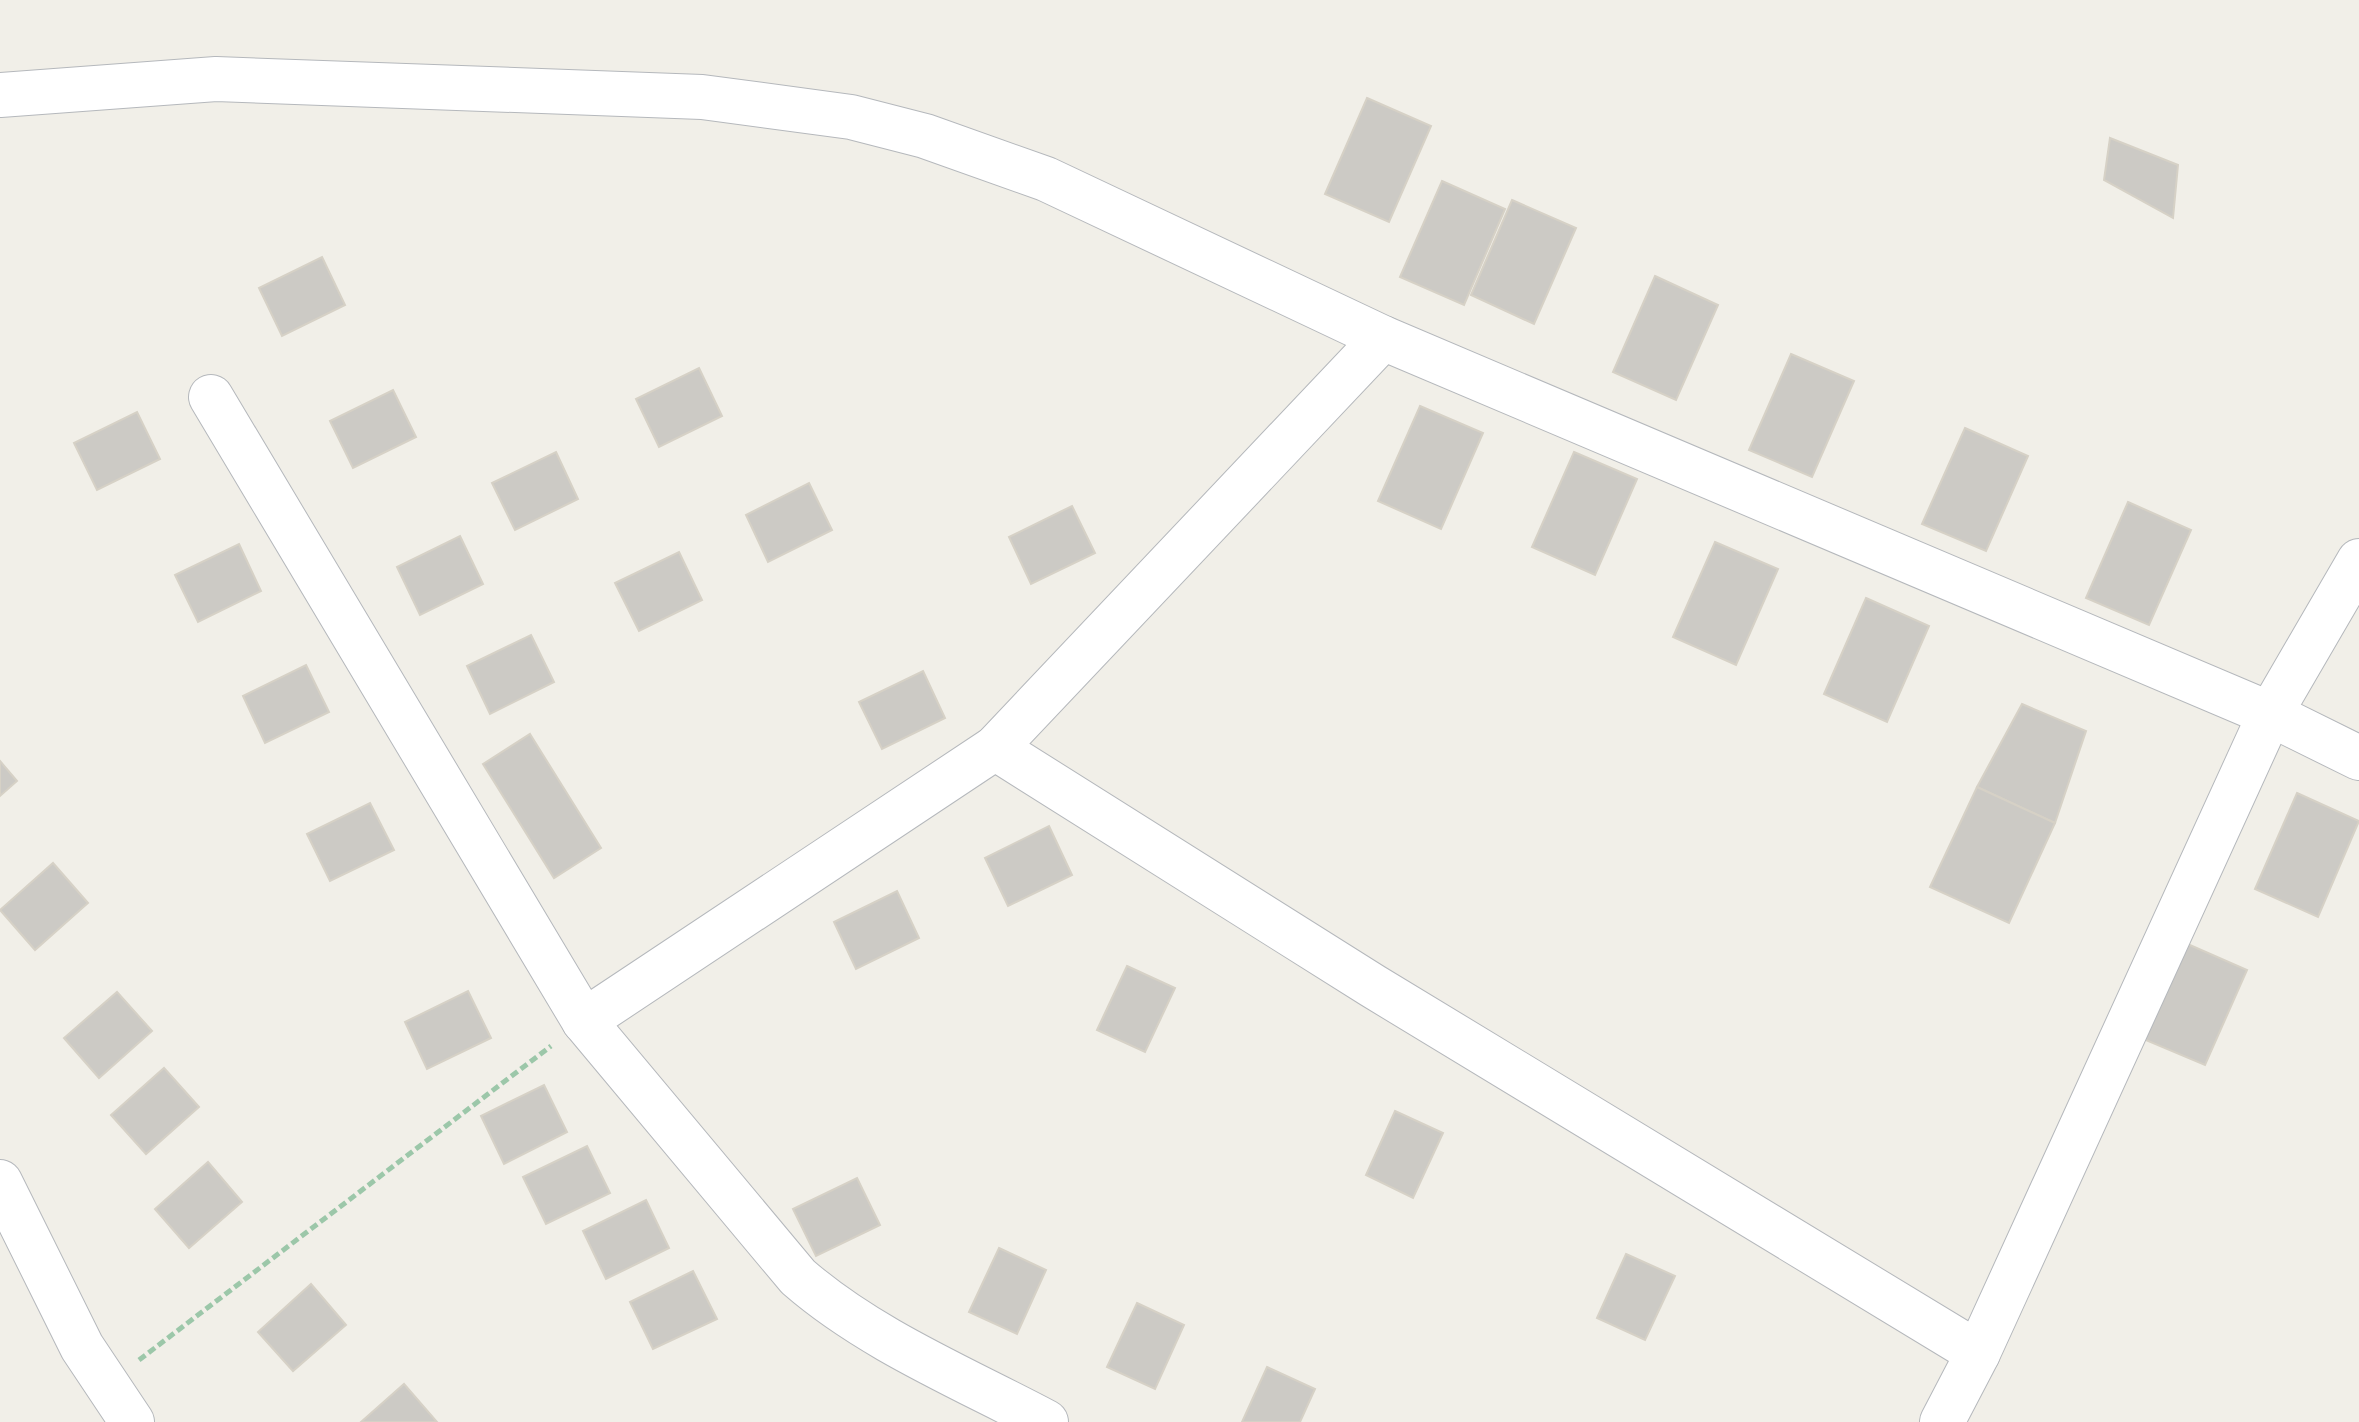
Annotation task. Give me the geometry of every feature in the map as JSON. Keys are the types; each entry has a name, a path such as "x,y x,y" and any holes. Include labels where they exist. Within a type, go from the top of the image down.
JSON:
{"street":[{"path":"0,95 232,79 702,97 851,117 925,136 1046,179 1383,338 2270,714 2359,758"},
{"path":"584,1021 995,748 1383,338"},
{"path":"211,397 584,1021 798,1277 825,1301 856,1321 1046,1422"},
{"path":"1942,1422 1978,1353 2270,714 2359,561"},
{"path":"995,748 1373,986 1978,1353"},
{"path":"0,1182 106,1386 132,1422"}],"path":[{"path":"106,1386 584,1021"}],"building":[{"path":"1367,98 1431,126 1389,222 1325,194"},
{"path":"2110,138 2178,165 2173,218 2104,180"},
{"path":"1442,181 1505,209 1464,305 1400,277"},
{"path":"1512,200 1576,228 1534,324 1471,295"},
{"path":"322,257 345,305 282,336 259,288"},
{"path":"1655,276 1718,305 1676,400 1613,372"},
{"path":"1791,354 1854,381 1812,477 1749,450"},
{"path":"699,368 722,416 659,447 636,399"},
{"path":"393,390 416,437 353,468 330,421"},
{"path":"1420,406 1483,433 1441,529 1378,501"},
{"path":"137,412 160,459 97,490 74,443"},
{"path":"1965,428 2028,456 1986,551 1922,524"},
{"path":"556,452 578,499 515,530 492,483"},
{"path":"1574,452 1637,479 1595,575 1532,547"},
{"path":"809,483 832,530 768,562 746,515"},
{"path":"2128,502 2191,530 2149,625 2086,598"},
{"path":"1072,506 1095,553 1031,584 1009,537"},
{"path":"460,536 483,584 420,615 397,567"},
{"path":"1715,542 1778,569 1736,665 1673,637"},
{"path":"239,544 261,591 198,622 175,575"},
{"path":"679,552 702,600 639,631 615,583"},
{"path":"1866,598 1929,626 1887,722 1824,694"},
{"path":"531,635 554,682 490,714 467,666"},
{"path":"306,665 329,712 265,743 243,696"},
{"path":"923,671 945,718 882,749 859,702"},
{"path":"2022,704 2086,731 2055,823 1977,787"},
{"path":"530,734 601,848 554,878 483,764"},
{"path":"0,761 17,781 0,796"},
{"path":"1977,787 2055,823 2009,923 1930,887"},
{"path":"2297,793 2359,821 2318,917 2255,889"},
{"path":"370,803 394,850 330,881 307,834"},
{"path":"1049,826 1072,875 1008,906 985,858"},
{"path":"53,863 88,903 35,950 0,910"},
{"path":"897,891 919,938 856,969 834,922"},
{"path":"2183,942 2247,970 2205,1065 2141,1038"},
{"path":"1127,966 1175,988 1145,1052 1097,1030"},
{"path":"468,991 491,1038 427,1069 405,1022"},
{"path":"117,992 152,1031 99,1078 64,1038"},
{"path":"164,1068 199,1107 146,1154 111,1115"},
{"path":"544,1085 567,1132 504,1164 481,1116"},
{"path":"1395,1111 1443,1133 1413,1198 1366,1175"},
{"path":"587,1146 610,1193 546,1224 523,1177"},
{"path":"208,1162 242,1202 189,1248 155,1209"},
{"path":"857,1178 880,1225 816,1256 793,1209"},
{"path":"646,1200 669,1248 606,1279 583,1231"},
{"path":"999,1248 1046,1270 1017,1334 969,1312"},
{"path":"1626,1254 1675,1276 1645,1340 1597,1318"},
{"path":"693,1271 717,1319 653,1349 630,1302"},
{"path":"311,1284 346,1325 293,1371 258,1332"},
{"path":"1137,1303 1184,1325 1155,1389 1107,1367"},
{"path":"1267,1367 1315,1389 1300,1422 1242,1422"},
{"path":"404,1384 437,1422 361,1422"}]}
